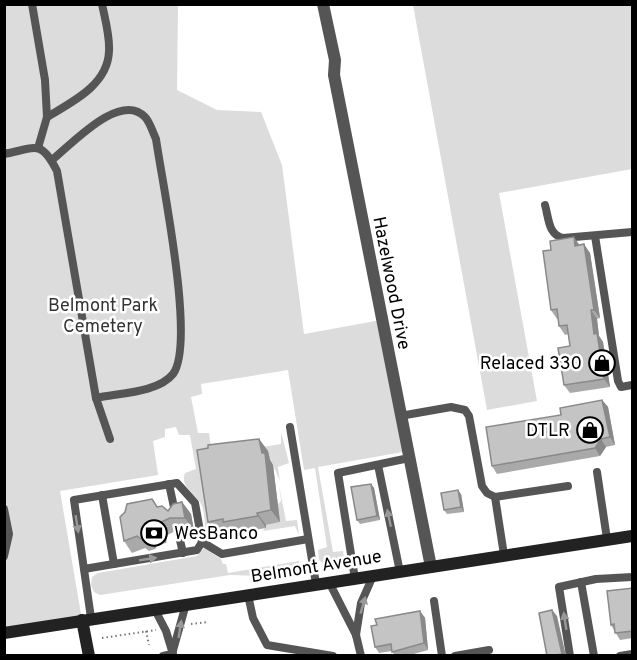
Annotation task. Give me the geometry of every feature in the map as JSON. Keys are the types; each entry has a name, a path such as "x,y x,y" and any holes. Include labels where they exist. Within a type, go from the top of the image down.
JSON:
{"main road":[{"name":"Belmont Avenue","path":"4,633 154,608 633,536"},
{"path":"87,619 89,656"}],"street":[{"name":"Hazelwood Drive","path":"323,4 334,60 334,75 431,567"}],"lane":[{"path":"32,4 45,80 47,117 38,148"},
{"path":"47,117 89,91 105,70 110,52 102,4"},
{"path":"52,160 111,112 129,109 146,117 156,139 181,309 179,356 174,373 161,385 96,398"},
{"path":"4,154 38,148 48,153 57,171 96,398 110,440"},
{"path":"545,205 552,232 557,237 633,232"},
{"path":"595,236 618,381 621,387 633,385"},
{"path":"400,416 451,407 465,410 470,416 482,486 487,494 495,497 568,486"},
{"path":"290,427 316,584"},
{"path":"355,579 338,473 409,458"},
{"path":"378,465 400,572"},
{"path":"597,472 607,539"},
{"path":"84,569 197,550 202,542 195,503 177,483 74,500 84,569 87,619"},
{"path":"169,484 176,517"},
{"path":"102,495 114,564"},
{"path":"495,497 504,555"},
{"path":"4,509 9,534 4,556"},
{"path":"179,536 183,553"},
{"path":"202,542 222,554 308,539"},
{"path":"356,635 361,603 373,576"},
{"path":"570,656 560,587 581,582 633,577"},
{"path":"329,582 356,635 361,656"},
{"path":"581,582 595,655"},
{"path":"248,595 253,618 267,645 333,656"},
{"path":"434,602 442,656"},
{"path":"173,655 186,604"},
{"path":"154,608 166,631 173,655"},
{"path":"455,656 489,650"},
{"path":"620,656 633,654"},
{"path":"163,656 173,655"}],"path":[{"path":"146,631 149,645"}],"green space":[{"name":"Belmont Park Cemetery","path":"5,5 178,5 177,90 217,110 261,112 282,165 304,334 381,320 403,452 318,467 333,552 343,551 344,558 339,564 326,566 319,560 318,550 327,547 315,468 304,470 288,370 201,384 202,394 191,397 198,433 209,433 212,455 281,444 281,432 289,463 278,467 280,481 273,465 217,533 231,531 235,536 210,539 206,531 202,506 184,482 185,473 196,469 190,435 179,435 176,427 165,429 165,437 153,441 158,475 60,491 82,620 5,633"},
{"path":"413,5 632,5 632,169 499,193 537,401 487,410"},
{"path":"279,486 286,521 297,520 299,535 295,526 263,531 266,525 280,522 277,505 281,501"},
{"path":"204,548 226,564 228,573 299,561 299,568 264,576 230,575 100,595 94,592 91,585 92,577 98,573 197,556"}],"building":[{"path":"574,237 575,246 584,244 594,310 591,310 594,334 597,333 604,379 564,385 558,348 570,346 567,325 559,326 557,309 551,310 543,251 551,250 550,241"},
{"path":"602,400 610,437 601,439 595,448 492,466 486,427 561,415 560,408"},
{"path":"259,439 262,453 265,453 271,510 257,513 258,516 208,522 197,450 208,448 208,445"},
{"path":"371,484 377,516 357,520 351,487"},
{"path":"458,490 461,507 444,510 441,493"},
{"path":"152,499 157,507 162,506 168,511 173,504 182,502 185,518 170,518 159,523 157,531 148,532 147,537 141,539 137,536 124,541 120,517 125,512 127,504"},
{"path":"633,588 633,631 615,633 614,624 611,625 607,591"},
{"path":"552,610 562,654 547,656 539,613"},
{"path":"420,611 424,643 392,652 391,644 375,647 371,626 377,625 375,619"}],"place":[{"name":"Relaced 330","path":"602,363"},
{"name":"DTLR","path":"590,430"},
{"name":"WesBanco","path":"154,533"}]}
